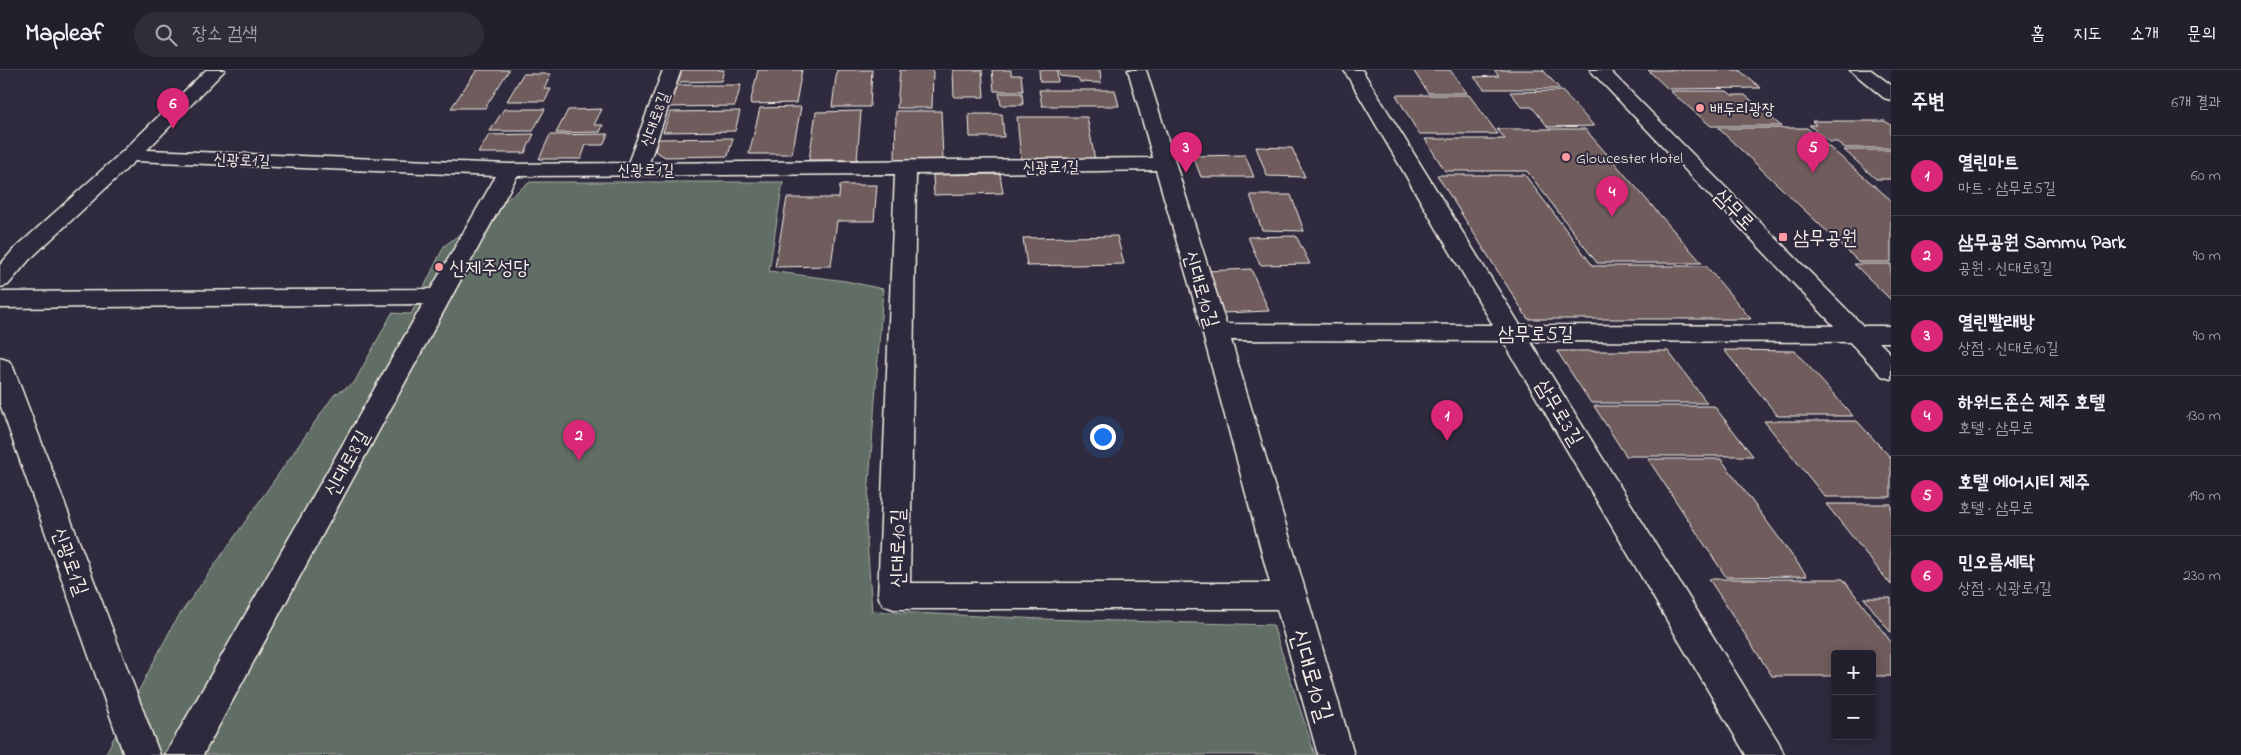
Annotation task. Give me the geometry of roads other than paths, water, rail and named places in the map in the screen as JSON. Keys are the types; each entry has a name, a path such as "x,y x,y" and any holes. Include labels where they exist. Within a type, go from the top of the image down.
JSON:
{"street":[{"path":"0,280 21,255 130,155 216,70"},
{"name":"신대로8길","path":"636,169 672,70"},
{"name":"신대로10길","path":"1137,70 1163,164 1216,332 1288,596 1336,755"},
{"name":"삼무로3길","path":"1353,70 1766,755"},
{"name":"삼무로","path":"1599,70 1891,370"},
{"path":"1859,70 1891,94"},
{"name":"신광로1길","path":"130,155 510,170 906,168 1163,164"},
{"name":"신대로10길","path":"906,168 894,596 1288,596"},
{"name":"신대로8길","path":"183,755 510,170"},
{"path":"0,300 439,296"},
{"name":"삼무로5길","path":"1216,332 1891,334"},
{"name":"신광로1길","path":"0,367 142,755"}],"place":[{"name":"배두리광장","path":"1700,108"},
{"name":"민오름세탁","path":"173,129"},
{"name":"Gloucester Hotel","path":"1566,157"},
{"name":"열린빨래방","path":"1186,173"},
{"name":"호텔 에어시티 제주","path":"1813,173"},
{"name":"하워드존슨 제주 호텔","path":"1612,217"},
{"name":"삼무공원","path":"1783,237"},
{"name":"신제주성당","path":"439,267"},
{"name":"열린마트","path":"1447,441"},
{"name":"삼무공원 Sammu Park","path":"579,461"}]}
